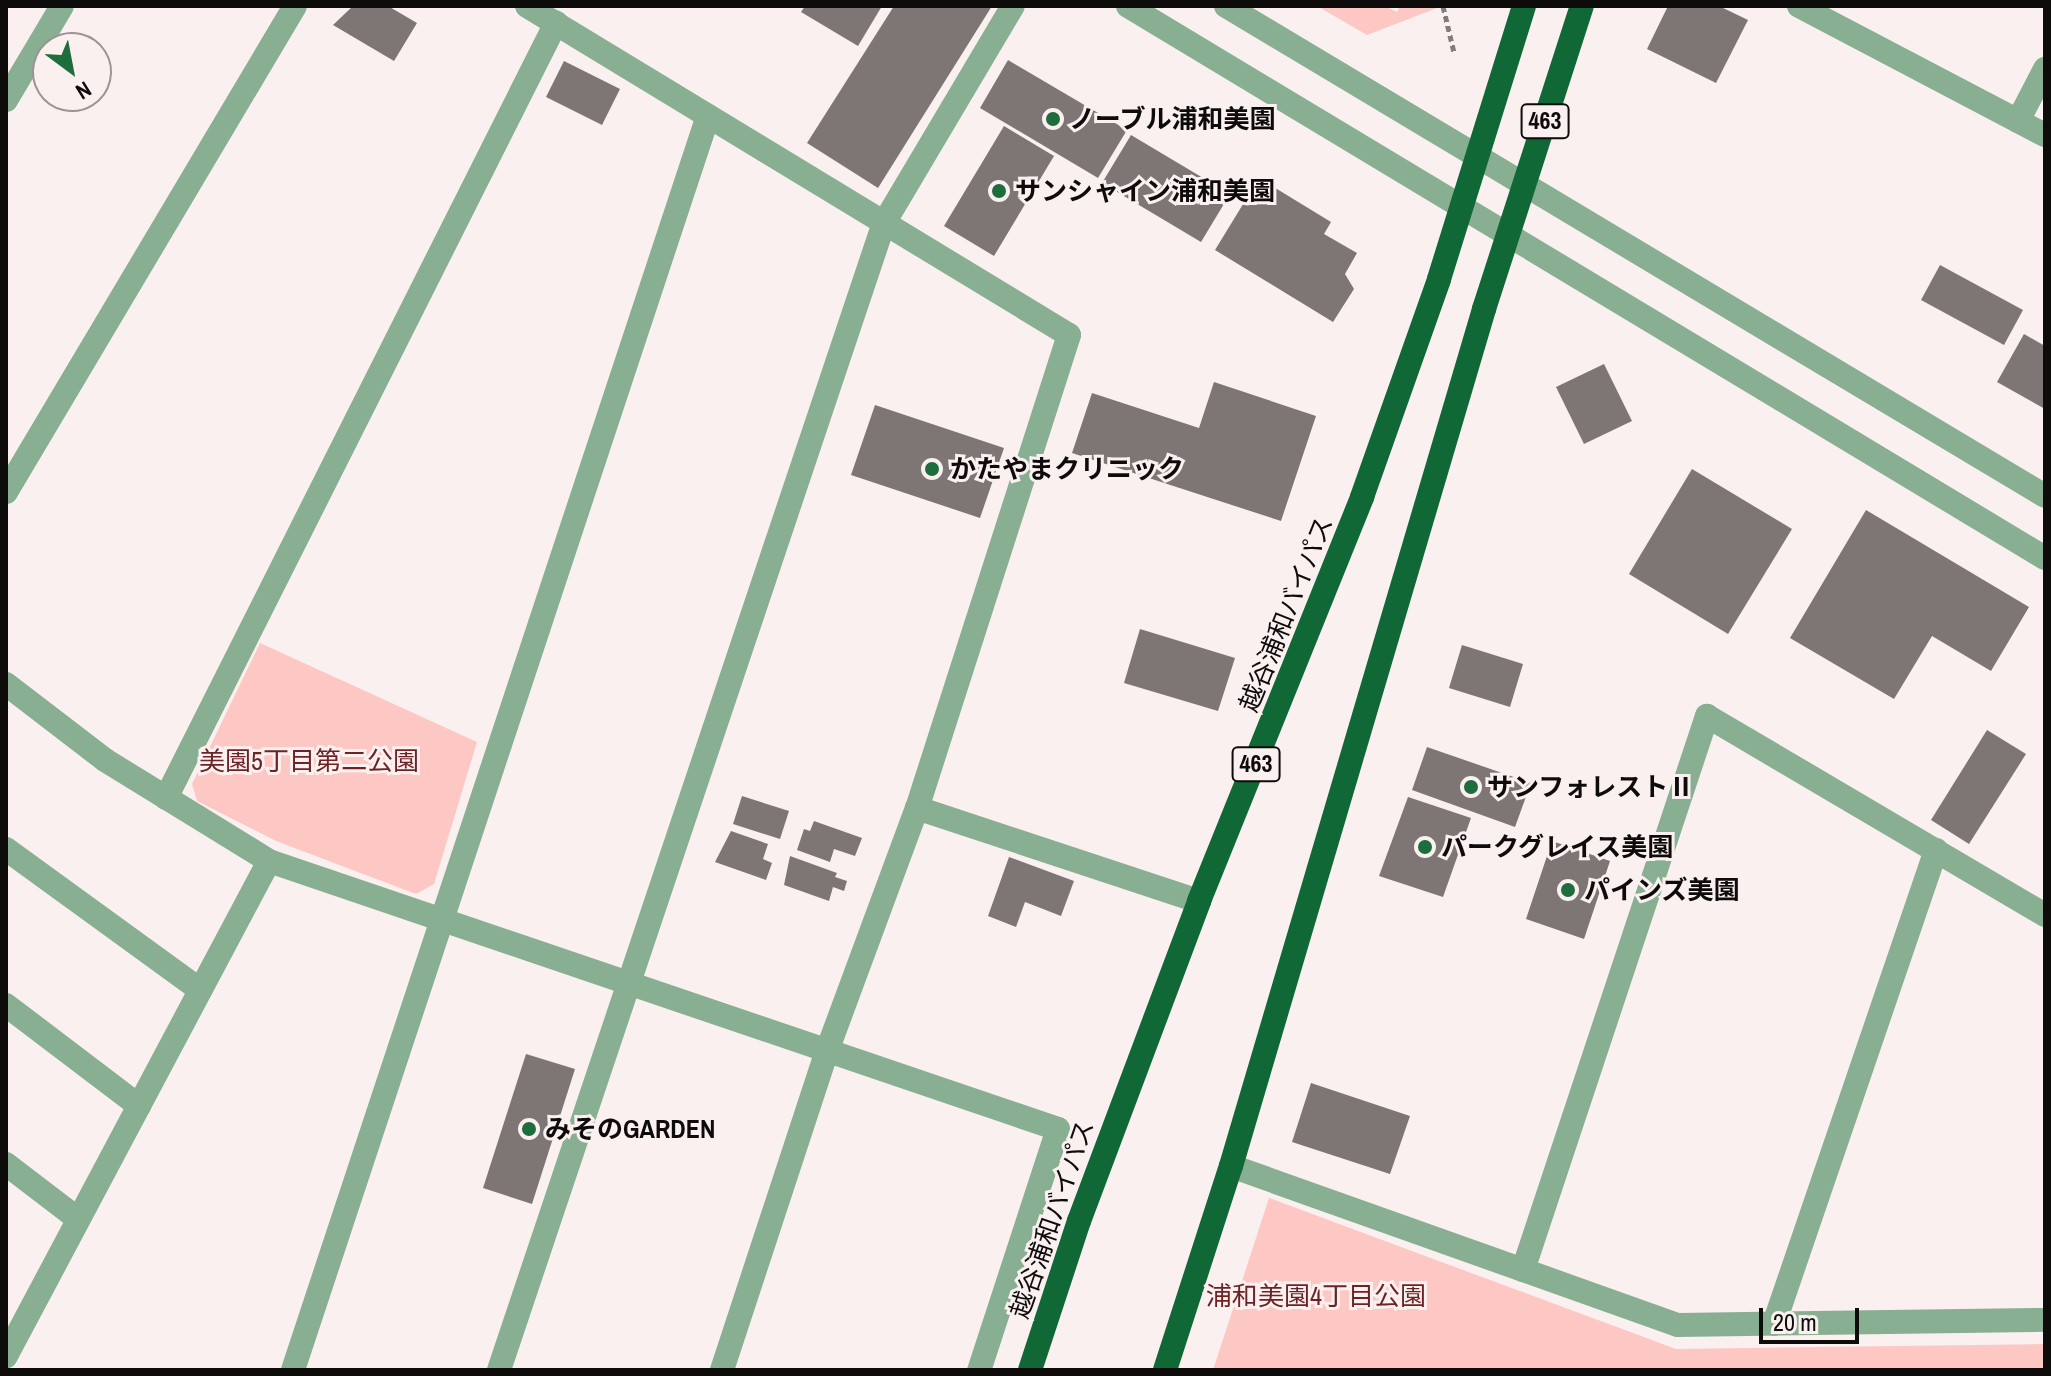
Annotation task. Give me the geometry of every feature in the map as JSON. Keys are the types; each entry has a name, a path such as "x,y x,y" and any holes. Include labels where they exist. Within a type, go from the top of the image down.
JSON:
{"highway":[{"name":"越谷浦和バイパス","path":"1030,1370 1079,1221 1199,901 1362,497 1524,6"},
{"name":"463","path":"1165,1370 1231,1166 1507,235 1582,6"}],"street":[{"path":"6,100 62,6"},
{"path":"6,492 295,6"},
{"path":"527,6 1069,335 917,808 827,1051 722,1370"},
{"path":"499,1370 884,223 1013,6"},
{"path":"1128,6 2045,558"},
{"path":"1226,6 2045,496"},
{"path":"1799,6 2045,135"},
{"path":"166,798 556,23"},
{"path":"2018,121 2045,69"},
{"path":"293,1370 708,116"},
{"path":"6,684 105,760 269,861 1058,1129 979,1370"},
{"path":"1523,1270 1707,716 2045,915"},
{"path":"917,808 1199,901"},
{"path":"6,849 200,990"},
{"path":"1774,1324 1936,850"},
{"path":"6,1356 14,1321 78,1219 269,861"},
{"path":"6,1005 139,1106"},
{"path":"6,1164 78,1219"},
{"path":"1231,1166 1678,1325 2045,1320"}],"path":[{"path":"1443,6 1454,52"}],"green space":[{"path":"1317,6 1385,6 1397,12 1400,6 1437,8 1367,35"},
{"name":"美園5丁目第二公園","path":"260,643 477,742 434,884 416,894 276,841 197,801 192,784"},
{"name":"浦和美園4丁目公園","path":"1269,1198 1676,1349 2045,1344 2045,1370 1213,1370"}],"building":[{"path":"353,6 388,6 417,23 394,61 333,25"},
{"path":"805,6 882,6 858,46 801,12"},
{"path":"894,6 992,6 878,188 807,143"},
{"path":"1668,6 1719,6 1748,20 1716,83 1647,49"},
{"name":"ノーブル浦和美園","path":"1008,60 1127,130 1098,178 980,108"},
{"path":"564,61 620,89 602,125 546,97"},
{"name":"サンシャイン浦和美園","path":"1004,126 1054,156 994,256 944,226"},
{"path":"1131,135 1230,194 1201,242 1102,183"},
{"path":"1259,178 1331,222 1324,234 1357,253 1345,274 1354,289 1333,322 1215,250"},
{"path":"1940,265 2023,310 2004,345 1921,300"},
{"path":"2024,334 2045,346 2045,409 1997,382"},
{"path":"1604,364 1632,421 1584,444 1556,387"},
{"path":"1214,382 1316,416 1281,521 1072,453 1092,393 1199,428"},
{"path":"875,405 1004,448 980,518 851,475"},
{"path":"1692,469 1792,529 1728,634 1629,574"},
{"path":"1866,510 2029,607 1991,671 1932,636 1894,699 1790,638"},
{"path":"1140,629 1235,658 1218,711 1124,683"},
{"path":"1462,645 1523,664 1510,707 1449,688"},
{"path":"1987,730 2026,754 1969,844 1931,820"},
{"name":"サンフォレストⅡ","path":"1427,747 1531,783 1515,827 1412,790"},
{"path":"742,796 789,811 780,839 733,824"},
{"name":"パークグレイス美園","path":"1408,797 1471,818 1443,897 1379,876"},
{"path":"814,821 862,838 855,856 834,849 830,862 797,850 804,829 810,831"},
{"path":"731,831 768,844 763,859 772,863 766,880 715,862"},
{"name":"パインズ美園","path":"1552,841 1610,861 1584,939 1526,919"},
{"path":"790,856 837,873 835,877 847,881 844,891 833,887 829,901 784,885"},
{"path":"1009,857 1074,881 1061,916 1025,902 1016,927 988,916"},
{"name":"みそのGARDEN","path":"526,1054 575,1069 532,1204 483,1188"},
{"path":"1311,1083 1410,1116 1390,1174 1292,1142"}],"place":[{"name":"ノーブル浦和美園","path":"1053,119"},
{"name":"サンシャイン浦和美園","path":"999,191"},
{"name":"かたやまクリニック","path":"932,469"},
{"name":"サンフォレストⅡ","path":"1471,787"},
{"name":"パークグレイス美園","path":"1425,847"},
{"name":"パインズ美園","path":"1568,890"},
{"name":"みそのGARDEN","path":"529,1129"}]}
